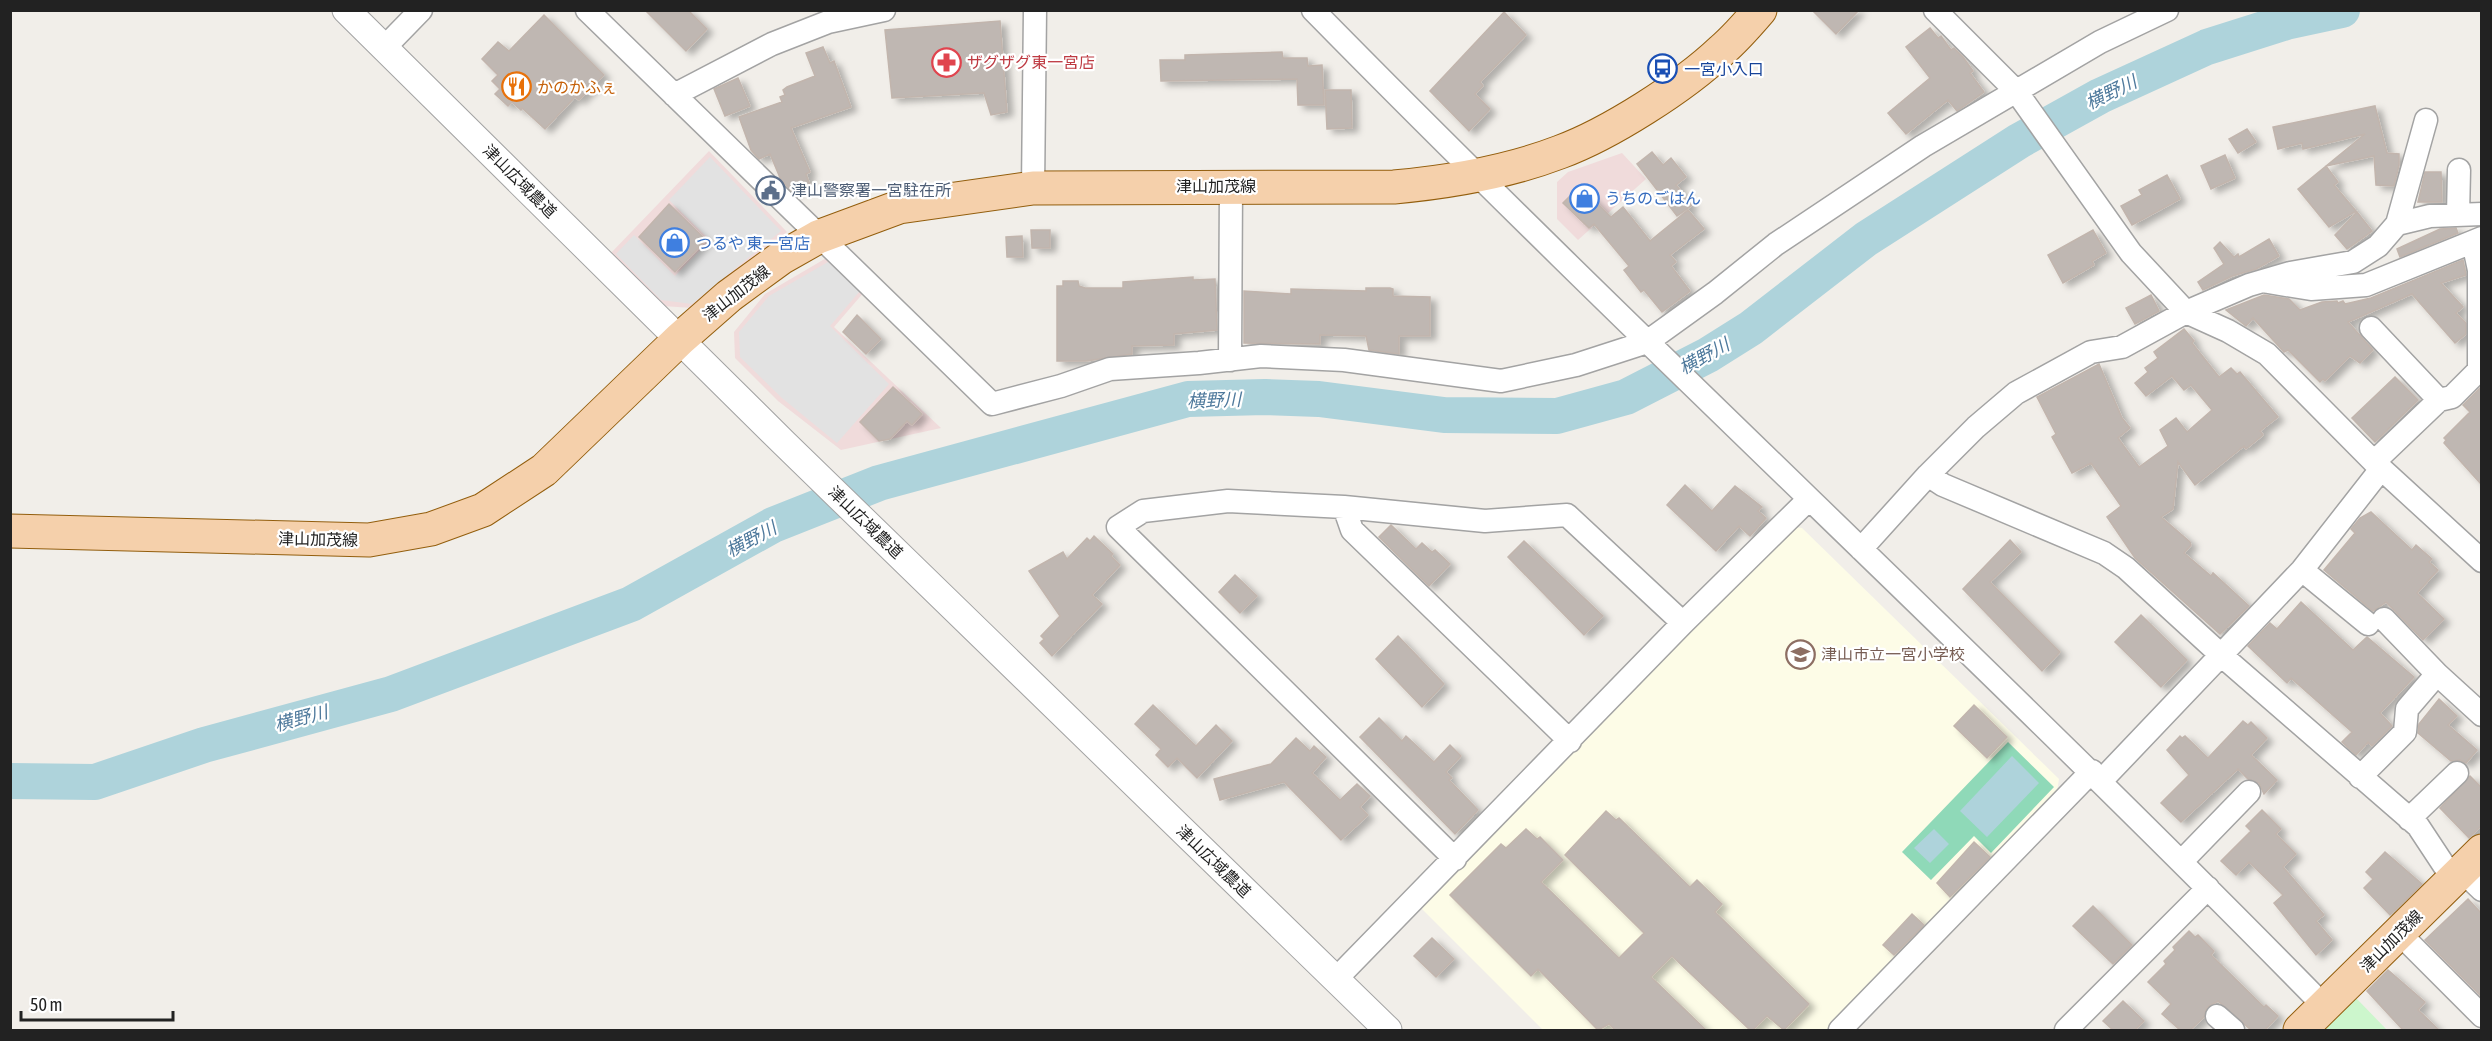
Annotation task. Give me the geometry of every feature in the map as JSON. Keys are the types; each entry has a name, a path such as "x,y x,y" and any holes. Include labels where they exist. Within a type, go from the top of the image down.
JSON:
{"main road":[{"name":"津山加茂線","path":"10,531 369,540 431,529 483,510 544,470 680,339 729,296 772,264 818,237 899,207 1034,188 1394,187 1431,183 1474,174 1561,152 1619,122 1670,90 1722,51 1760,10"},
{"name":"津山加茂線","path":"2300,1030 2399,933 2470,873"}],"street":[{"name":"津山広域農道","path":"346,10 785,444 1336,979 1375,1026"},
{"path":"384,48 421,10"},
{"path":"587,10 992,404 1061,386 1110,369 1262,356 1344,360 1501,381 1576,365 1647,343 1776,244 1923,146 2022,98 2153,13"},
{"path":"674,95 822,16 884,10"},
{"path":"1034,188 1035,10"},
{"path":"1313,10 1474,174 2096,776 2325,1007"},
{"path":"1935,10 2022,98 2131,253 2186,312 2228,331 2267,354 2377,465 2481,559"},
{"path":"1861,549 1928,475 1976,427 2016,393 2043,377 2091,352 2122,347 2186,312 2264,281 2290,273 2353,262 2381,244 2397,224 2426,120"},
{"path":"2458,215 2459,170"},
{"path":"1230,360 1231,186"},
{"path":"2397,224 2430,216 2481,214"},
{"path":"1840,1030 2221,655 2302,570 2377,465 2439,400 2452,397 2479,370 2477,240 2366,285 2311,290 2264,281"},
{"path":"2381,244 2395,274"},
{"path":"2371,328 2439,400"},
{"path":"1928,475 1943,485 2104,553 2126,568 2221,655 2470,873"},
{"path":"1336,979 1683,623 1809,499"},
{"path":"1455,859 1118,527 1143,511 1228,501 1344,507 1485,521 1567,515 1683,623"},
{"path":"1344,507 1352,530 1570,741"},
{"path":"2302,570 2376,621 2481,715"},
{"path":"2360,777 2405,732 2407,709 2437,674"},
{"path":"2409,819 2457,773"},
{"path":"2182,861 2249,792"},
{"path":"2066,1030 2208,888"},
{"path":"2399,933 2481,1016"}],"shaded area":[{"path":"709,151 787,232 693,308 662,306 610,254"},
{"path":"1622,153 1646,179 1578,240 1557,219 1557,182 1568,172"},
{"path":"710,157 781,231 692,304 661,300 616,254 634,235 675,276 710,240 669,200"},
{"path":"828,257 865,291 834,327 941,428 841,450 778,401 735,358 734,332 765,294"},
{"path":"828,262 860,291 830,326 889,384 837,443 782,398 740,357 739,332 769,296"},
{"name":"津山市立一宮小学校","path":"1795,527 1802,528 2059,779 2057,791 1826,1030 1543,1030 1419,906"}],"green space":[{"path":"2008,742 2054,787 1991,853 1974,836 1931,880 1902,852"},
{"path":"2356,998 2387,1030 2324,1030"}],"water":[{"path":"2012,756 2039,783 1987,837 1960,811"},
{"path":"1934,829 1949,844 1930,863 1914,848"}],"building":[{"path":"645,10 688,10 707,29 686,51"},
{"path":"1812,10 1859,10 1836,34"},
{"path":"1504,12 1526,35 1480,82 1483,86 1475,94 1490,109 1469,131 1430,91"},
{"path":"544,15 604,75 579,100 575,97 545,129 522,108 521,110 512,102 508,106 495,94 500,89 492,81 498,75 482,59 498,42 509,51"},
{"name":"ザグザグ東一宮店","path":"1000,21 1007,112 991,115 984,93 892,98 885,30"},
{"path":"1930,28 1938,38 1941,36 1951,50 1954,48 1963,57 1973,71 1970,73 1984,92 1957,111 1948,100 1906,134 1888,113 1930,78 1906,47"},
{"path":"823,47 830,63 834,61 851,107 791,128 810,172 806,174 810,185 793,192 781,180 770,154 759,159 751,150 739,117 782,102 780,97 785,95 783,90 815,76 806,53"},
{"path":"1282,52 1283,58 1307,58 1308,66 1322,65 1324,105 1298,105 1297,79 1161,81 1160,60 1185,60 1185,55"},
{"path":"738,78 750,106 725,116 714,89"},
{"path":"1325,90 1351,90 1352,128 1327,129"},
{"path":"2375,106 2387,153 2399,154 2394,186 2376,185 2374,156 2326,166 2365,134 2303,149 2302,143 2278,149 2273,127"},
{"path":"2247,129 2256,142 2238,153 2229,139"},
{"path":"1652,152 1663,165 1671,158 1686,177 1676,185 1692,205 1677,216 1637,164"},
{"path":"2225,155 2235,178 2211,189 2201,166"},
{"path":"2326,166 2338,182 2334,185 2356,211 2329,227 2298,189"},
{"path":"2425,172 2441,172 2442,202 2418,202"},
{"path":"2167,175 2180,199 2132,225 2121,206 2142,195 2139,190"},
{"path":"1580,186 1611,217 1623,207 1650,241 1688,210 1704,229 1670,255 1676,262 1671,266 1690,291 1662,312 1644,290 1641,292 1624,270 1629,266 1594,224 1589,228 1563,203"},
{"path":"669,204 706,240 675,272 639,237"},
{"path":"2357,212 2372,231 2347,249 2335,235"},
{"path":"2456,228 2458,233 2400,257 2397,249 2440,229"},
{"path":"1031,230 1050,230 1050,248 1032,248"},
{"path":"2093,230 2106,253 2092,261 2094,265 2063,283 2048,255"},
{"path":"1022,236 1023,257 1007,257 1006,237"},
{"path":"2269,239 2279,256 2256,269 2232,276 2203,290 2198,282 2224,264 2214,248 2220,242 2234,257 2238,254 2239,257"},
{"path":"2463,260 2466,275 2441,283 2463,307 2456,313 2466,323 2466,334 2455,343 2412,294 2348,322 2373,350 2360,363 2350,356 2325,381 2323,379 2320,382 2288,350 2284,352 2253,318 2246,326 2226,310 2264,295 2289,299 2300,310 2322,302 2343,301 2345,304 2371,298"},
{"path":"1193,277 1193,280 1215,279 1217,330 1174,334 1174,345 1132,346 1132,354 1086,361 1057,361 1057,286 1063,286 1063,281 1078,281 1079,286 1085,288 1123,288 1123,282"},
{"path":"1366,288 1390,288 1393,289 1393,296 1430,297 1430,336 1399,336 1399,354 1369,350 1366,336 1320,335 1320,344 1244,343 1244,291 1291,294 1291,289 1366,291"},
{"path":"2151,295 2159,311 2135,324 2126,308"},
{"path":"857,315 881,339 866,354 843,332"},
{"path":"2184,329 2219,377 2231,368 2237,374 2240,372 2278,417 2260,431 2263,435 2246,449 2244,446 2195,485 2178,462 2173,509 2161,517 2190,542 2191,545 2184,553 2211,576 2213,573 2249,606 2220,634 2135,558 2107,517 2121,506 2091,463 2072,473 2052,437 2056,434 2037,397 2099,364 2122,418 2130,428 2118,438 2139,467 2168,446 2160,430 2176,418 2187,432 2212,410 2191,385 2184,390 2172,376 2146,396 2135,383 2148,372 2145,368 2158,358 2154,352"},
{"path":"2395,377 2418,400 2375,442 2352,418"},
{"path":"893,387 922,414 912,425 907,421 890,439 879,441 860,422"},
{"path":"2481,387 2481,484 2444,443 2446,440 2444,438 2470,412 2463,405"},
{"path":"1685,485 1712,511 1735,486 1762,507 1758,511 1766,518 1750,536 1739,526 1716,551 1667,505"},
{"path":"2371,512 2412,550 2416,545 2432,559 2429,562 2438,570 2417,593 2444,619 2423,640 2386,602 2373,611 2324,570 2355,533 2351,529 2360,518"},
{"path":"1391,525 1416,549 1422,543 1432,552 1435,550 1450,564 1429,586 1379,537"},
{"path":"1094,536 1113,554 1111,556 1120,565 1092,595 1102,604 1052,656 1040,643 1044,639 1041,636 1060,616 1029,571 1063,552 1067,559 1087,538 1090,541"},
{"path":"2010,540 2021,552 1990,582 2060,652 2042,671 1963,589"},
{"path":"1524,541 1603,616 1584,635 1508,557"},
{"path":"1235,575 1257,596 1240,613 1219,592"},
{"path":"2301,602 2353,650 2367,637 2414,677 2380,713 2392,726 2372,746 2368,742 2356,755 2342,742 2352,732 2291,678 2287,683 2248,646 2270,623 2277,629"},
{"path":"2141,615 2187,660 2161,687 2115,642"},
{"path":"1398,636 1444,684 1422,707 1376,659"},
{"path":"2439,699 2457,716 2448,725 2477,750 2466,763 2460,760 2451,761 2418,733 2419,724"},
{"path":"1153,705 1196,746 1216,725 1232,741 1197,778 1177,758 1168,767 1156,755 1161,749 1135,724"},
{"path":"1974,705 2007,737 1987,758 1954,726"},
{"path":"1379,718 1402,741 1406,736 1434,762 1450,745 1461,756 1446,772 1452,778 1449,780 1478,810 1455,834 1360,737"},
{"path":"2243,721 2248,725 2251,722 2267,738 2251,755 2277,780 2264,794 2259,783 2248,779 2238,769 2181,822 2161,803 2189,775 2167,750 2180,736 2182,738 2185,736 2208,758"},
{"path":"1296,738 1310,751 1314,746 1326,757 1312,773 1340,800 1357,784 1370,796 1360,807 1368,815 1341,840 1284,782 1220,800 1214,779 1271,764"},
{"path":"2470,776 2481,787 2481,826 2469,838 2440,808"},
{"path":"2262,810 2281,829 2276,834 2296,854 2283,867 2324,915 2316,921 2332,940 2316,955 2274,903 2283,895 2249,862 2236,875 2221,861 2251,831 2246,826"},
{"path":"1606,811 1616,820 1619,818 1690,887 1697,880 1722,904 1715,912 1809,1004 1784,1030 1767,1016 1753,1030 1750,1030 1672,956 1651,977 1706,1030 1615,1030 1609,1024 1598,1030 1538,969 1531,976 1450,895 1501,844 1506,848 1526,829 1537,839 1540,837 1563,860 1541,882 1619,958 1644,933 1565,855"},
{"path":"1974,842 1990,857 1950,897 1937,883"},
{"path":"2385,852 2422,884 2390,915 2364,888 2373,879 2366,872"},
{"path":"2468,899 2481,913 2481,996 2425,940"},
{"path":"2093,906 2132,945 2113,964 2073,926"},
{"path":"1912,914 1924,925 1894,955 1883,945"},
{"path":"2189,931 2195,937 2198,935 2214,951 2211,955 2264,1007 2266,1005 2278,1016 2265,1030 2251,1030 2218,1001 2207,1007 2204,1017 2190,1030 2180,1030 2162,1014 2171,1004 2148,982 2166,964 2164,961 2175,950 2173,947"},
{"path":"1432,938 1454,959 1436,977 1414,956"},
{"path":"2388,970 2425,1002 2418,1010 2439,1030 2403,1030 2367,991"},
{"path":"2123,1001 2144,1021 2135,1030 2113,1030 2103,1021"}],"waterway":[{"name":"横野川","path":"10,781 95,782 204,745 391,694 631,604 773,525 879,483 1188,399 1265,397 1319,399 1444,415 1557,416 1626,397 1708,355 1751,328 1866,239 2019,141 2100,96 2207,47 2286,22 2342,10"}],"place":[{"name":"ザグザグ東一宮店","path":"946,62"},
{"name":"一宮小入口","path":"1663,69"},
{"name":"かのかふぇ","path":"516,87"},
{"name":"津山警察署一宮駐在所","path":"770,190"},
{"name":"うちのごはん","path":"1584,198"},
{"name":"つるや 東一宮店","path":"675,243"},
{"name":"津山市立一宮小学校","path":"1800,654"}]}
